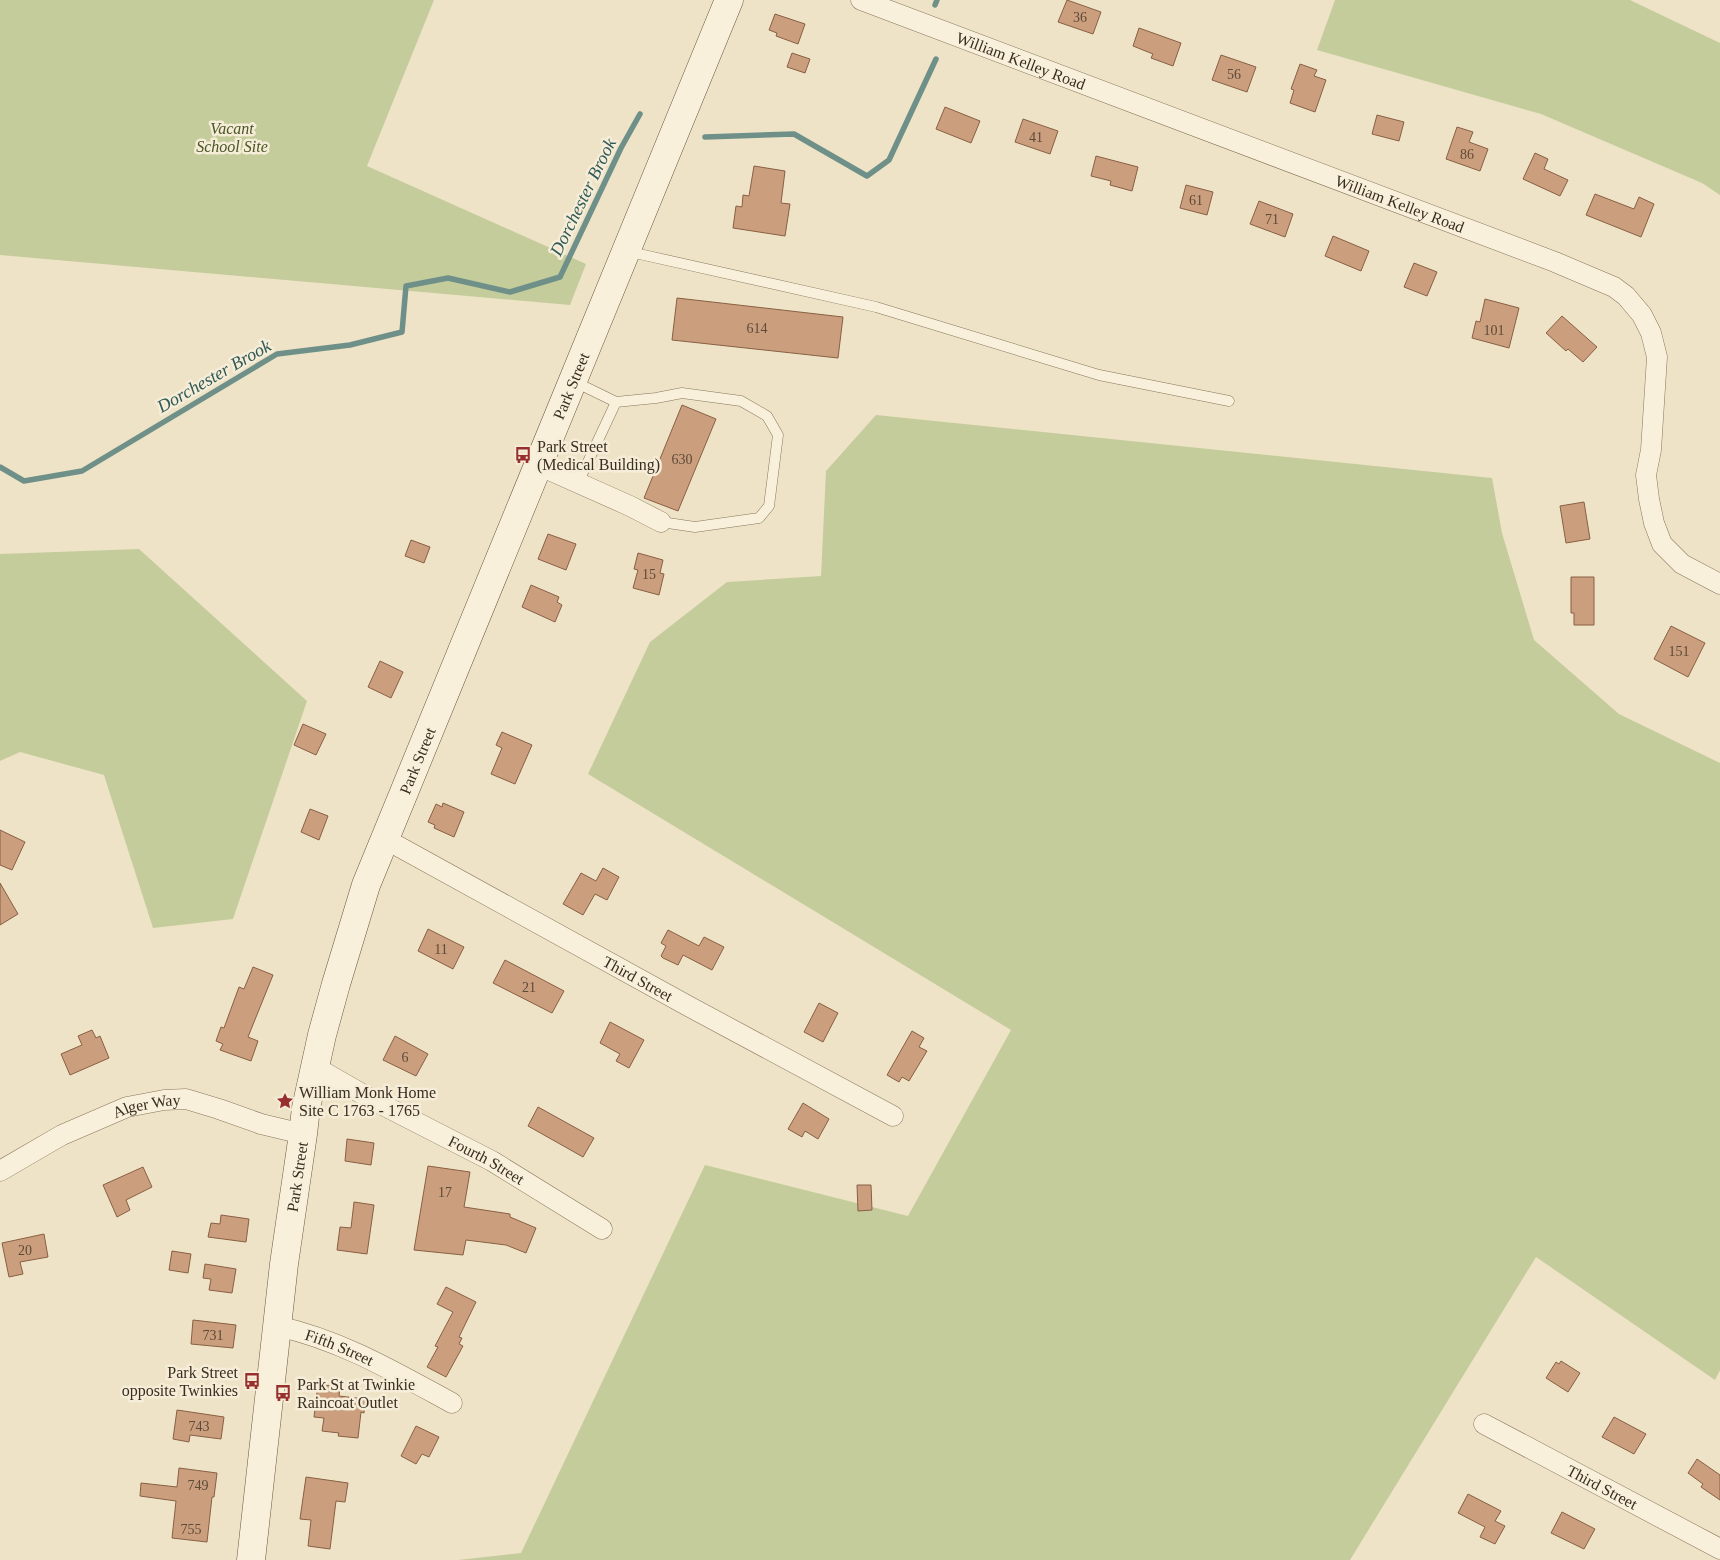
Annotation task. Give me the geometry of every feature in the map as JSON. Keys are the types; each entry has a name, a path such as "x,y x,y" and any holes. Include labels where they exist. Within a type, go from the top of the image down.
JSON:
{"main road":[{"name":"Park Street","path":"251,1560 284,1264 305,1113 336,984 366,885 729,0"}],"street":[{"name":"William Kelley Road","path":"861,0 1555,262 1614,287 1626,296 1642,315 1651,333 1657,357 1651,450 1646,475 1648,499 1654,523 1662,544 1682,564 1720,584"},
{"path":"538,465 661,522"},
{"name":"Third Street","path":"385,838 690,1007 893,1116"},
{"name":"Fourth Street","path":"315,1067 371,1099 492,1161 602,1229"},
{"name":"Alger Way","path":"0,1171 62,1136 127,1107 164,1100 186,1099 261,1124 303,1134"},
{"name":"Fifth Street","path":"277,1326 305,1332 367,1357 452,1403"},
{"name":"Third Street","path":"1484,1424 1720,1549"}],"lane":[{"path":"626,251 876,307 1099,374 1229,401"},
{"path":"572,381 616,402 682,394 741,401 767,416 778,435 769,506 759,518 694,527 661,522"},
{"path":"578,483 616,402"}],"green space":[{"name":"Vacant School Site","path":"0,0 434,0 367,166 586,264 570,305 0,255"},
{"path":"1335,0 1630,0 1720,43 1720,195 1702,183 1541,114 1317,50"},
{"path":"876,415 1492,478 1502,533 1534,640 1619,714 1720,763 1720,1370 1715,1380 1536,1257 1350,1560 458,1560 521,1553 705,1165 908,1216 1011,1030 588,774 650,642 727,582 821,576 826,471"},
{"path":"139,549 307,701 233,919 153,928 104,775 20,752 0,761 0,554"}],"building":[{"path":"1067,0 1101,12 1093,34 1058,22"},
{"path":"775,14 805,24 798,44 776,36 777,33 769,30"},
{"path":"1139,28 1181,43 1173,66 1151,58 1153,54 1133,46"},
{"path":"792,53 810,59 805,73 787,67"},
{"path":"1221,55 1256,67 1247,92 1212,80"},
{"path":"1300,64 1317,70 1314,76 1326,80 1315,112 1290,103 1294,90 1291,89"},
{"path":"945,107 980,121 971,143 936,129"},
{"path":"1377,115 1404,122 1399,141 1372,134"},
{"path":"1023,119 1058,131 1050,154 1015,142"},
{"path":"1457,127 1473,132 1469,142 1488,149 1480,171 1446,159"},
{"path":"1535,153 1548,159 1544,169 1568,180 1560,196 1523,179"},
{"path":"1096,156 1138,167 1132,191 1110,185 1111,181 1091,176"},
{"path":"754,166 785,171 781,203 790,204 785,236 733,228 736,206 742,207 743,195 749,196"},
{"path":"1186,185 1213,192 1207,215 1180,208"},
{"path":"1595,194 1634,209 1639,197 1654,204 1641,237 1586,215"},
{"path":"1259,201 1293,214 1285,237 1250,224"},
{"path":"1333,236 1369,251 1361,271 1325,256"},
{"path":"1414,263 1437,272 1427,296 1404,287"},
{"path":"677,298 843,317 838,358 672,340"},
{"path":"1485,299 1519,308 1509,348 1472,338 1476,321 1480,322"},
{"path":"1562,316 1597,347 1583,362 1568,349 1566,351 1546,333"},
{"path":"682,405 716,419 678,511 644,498"},
{"path":"1584,502 1590,539 1566,543 1560,506"},
{"path":"548,534 576,544 566,570 538,559"},
{"path":"411,540 430,547 424,563 405,556"},
{"path":"638,553 663,560 660,573 664,574 659,595 633,588 638,570 634,569"},
{"path":"1571,577 1594,577 1594,625 1574,625 1574,613 1571,613"},
{"path":"531,585 559,597 557,602 562,605 555,622 522,607"},
{"path":"1671,626 1705,643 1688,677 1654,659"},
{"path":"380,661 403,672 391,698 368,687"},
{"path":"303,724 326,734 316,755 294,745"},
{"path":"502,732 532,745 515,784 491,774 502,748 496,745"},
{"path":"443,803 464,812 454,837 434,828 435,825 428,822 436,804 442,807"},
{"path":"310,809 328,816 319,840 301,832"},
{"path":"0,830 25,842 12,870 0,865"},
{"path":"603,868 619,877 607,900 595,894 583,915 563,904 581,873 596,881"},
{"path":"0,883 18,914 0,925"},
{"path":"428,929 464,947 453,969 418,951"},
{"path":"668,930 699,946 704,937 724,947 712,970 683,955 678,965 663,958 661,956 666,946 661,943"},
{"path":"505,960 564,991 552,1013 493,983"},
{"path":"253,967 273,975 248,1037 258,1041 251,1061 220,1050 223,1044 216,1041 221,1027 224,1028 239,987 244,989"},
{"path":"819,1003 838,1013 823,1042 804,1032"},
{"path":"610,1022 644,1040 629,1068 616,1061 620,1054 600,1043"},
{"path":"92,1030 96,1038 100,1036 109,1058 70,1075 61,1054 82,1045 78,1036"},
{"path":"912,1031 924,1038 919,1047 927,1051 909,1081 902,1077 899,1082 887,1075"},
{"path":"395,1036 428,1054 416,1076 383,1060"},
{"path":"803,1103 829,1119 818,1139 805,1131 802,1137 788,1129"},
{"path":"538,1107 594,1138 583,1157 528,1126"},
{"path":"347,1139 374,1143 371,1165 345,1161"},
{"path":"428,1166 470,1172 464,1207 510,1214 510,1217 536,1228 526,1253 506,1245 466,1240 463,1255 414,1250"},
{"path":"143,1167 152,1187 126,1200 130,1210 117,1217 103,1185"},
{"path":"857,1185 871,1185 872,1210 858,1211"},
{"path":"354,1202 374,1205 367,1254 337,1250 340,1227 351,1228"},
{"path":"221,1215 249,1219 246,1242 208,1237 211,1223 220,1224"},
{"path":"44,1234 48,1257 20,1262 23,1274 9,1277 2,1243"},
{"path":"172,1251 191,1254 188,1273 169,1270"},
{"path":"205,1264 236,1269 232,1293 209,1290 211,1279 203,1278"},
{"path":"446,1287 476,1302 459,1337 462,1338 459,1344 463,1346 446,1377 427,1367 438,1347 435,1346 453,1312 437,1304"},
{"path":"193,1320 236,1325 233,1348 191,1344"},
{"path":"1561,1361 1580,1373 1568,1392 1546,1378 1556,1362 1559,1364"},
{"path":"318,1384 340,1387 339,1396 365,1399 364,1413 361,1412 358,1438 338,1436 339,1433 322,1431 324,1418 314,1417"},
{"path":"177,1410 224,1417 221,1439 190,1435 189,1442 173,1439"},
{"path":"1614,1417 1646,1434 1634,1454 1602,1437"},
{"path":"416,1426 439,1437 429,1457 422,1454 416,1464 401,1456"},
{"path":"1697,1459 1720,1475 1720,1500 1701,1487 1703,1484 1688,1473"},
{"path":"179,1468 217,1473 214,1497 212,1497 207,1542 172,1538 176,1501 140,1496 141,1483 177,1487"},
{"path":"306,1477 348,1483 345,1502 336,1501 330,1549 308,1546 311,1520 300,1519"},
{"path":"1468,1494 1501,1511 1495,1521 1505,1526 1495,1544 1480,1537 1485,1527 1458,1513"},
{"path":"1562,1512 1595,1529 1584,1549 1551,1533"}],"waterway":[{"name":"Dorchester Brook","path":"935,5 937,0"},
{"name":"Dorchester Brook","path":"705,137 794,134 867,176 889,160 936,59"},
{"name":"Dorchester Brook","path":"0,467 24,481 82,471 277,354 350,345 402,332 406,286 448,278 510,292 560,277 621,148 640,114"}],"place":[{"name":"Park Street (Medical Building)","path":"523,455"},
{"name":"William Monk Home Site C 1763 - 1765","path":"285,1101"},
{"name":"Park Street opposite Twinkies","path":"252,1381"},
{"name":"Park St at Twinkie Raincoat Outlet","path":"283,1393"}]}
